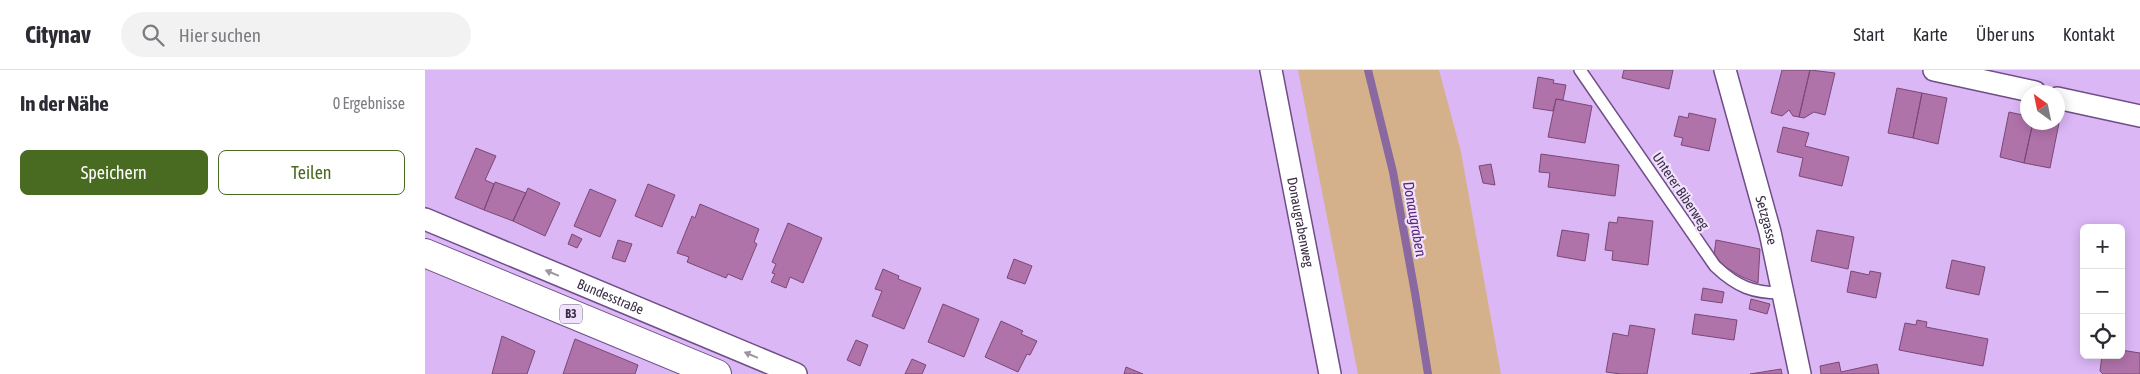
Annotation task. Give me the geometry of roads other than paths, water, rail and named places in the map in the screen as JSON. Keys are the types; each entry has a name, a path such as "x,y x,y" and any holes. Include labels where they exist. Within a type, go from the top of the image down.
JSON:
{"main road":[{"name":"B3","path":"425,253 717,374"}],"street":[{"name":"Donaugrabenweg","path":"1271,70 1330,374"},
{"name":"Setzgasse","path":"1725,70 1770,232 1800,374"},
{"path":"1934,70 2020,89"},
{"path":"2065,100 2140,116"},
{"name":"Bundesstraße","path":"425,219 796,374"}],"lane":[{"name":"Unterer Biberweg","path":"1579,70 1715,266 1744,288 1783,293"}],"waterway":[{"name":"Donaugraben","path":"1368,70 1393,172 1428,374"}]}
